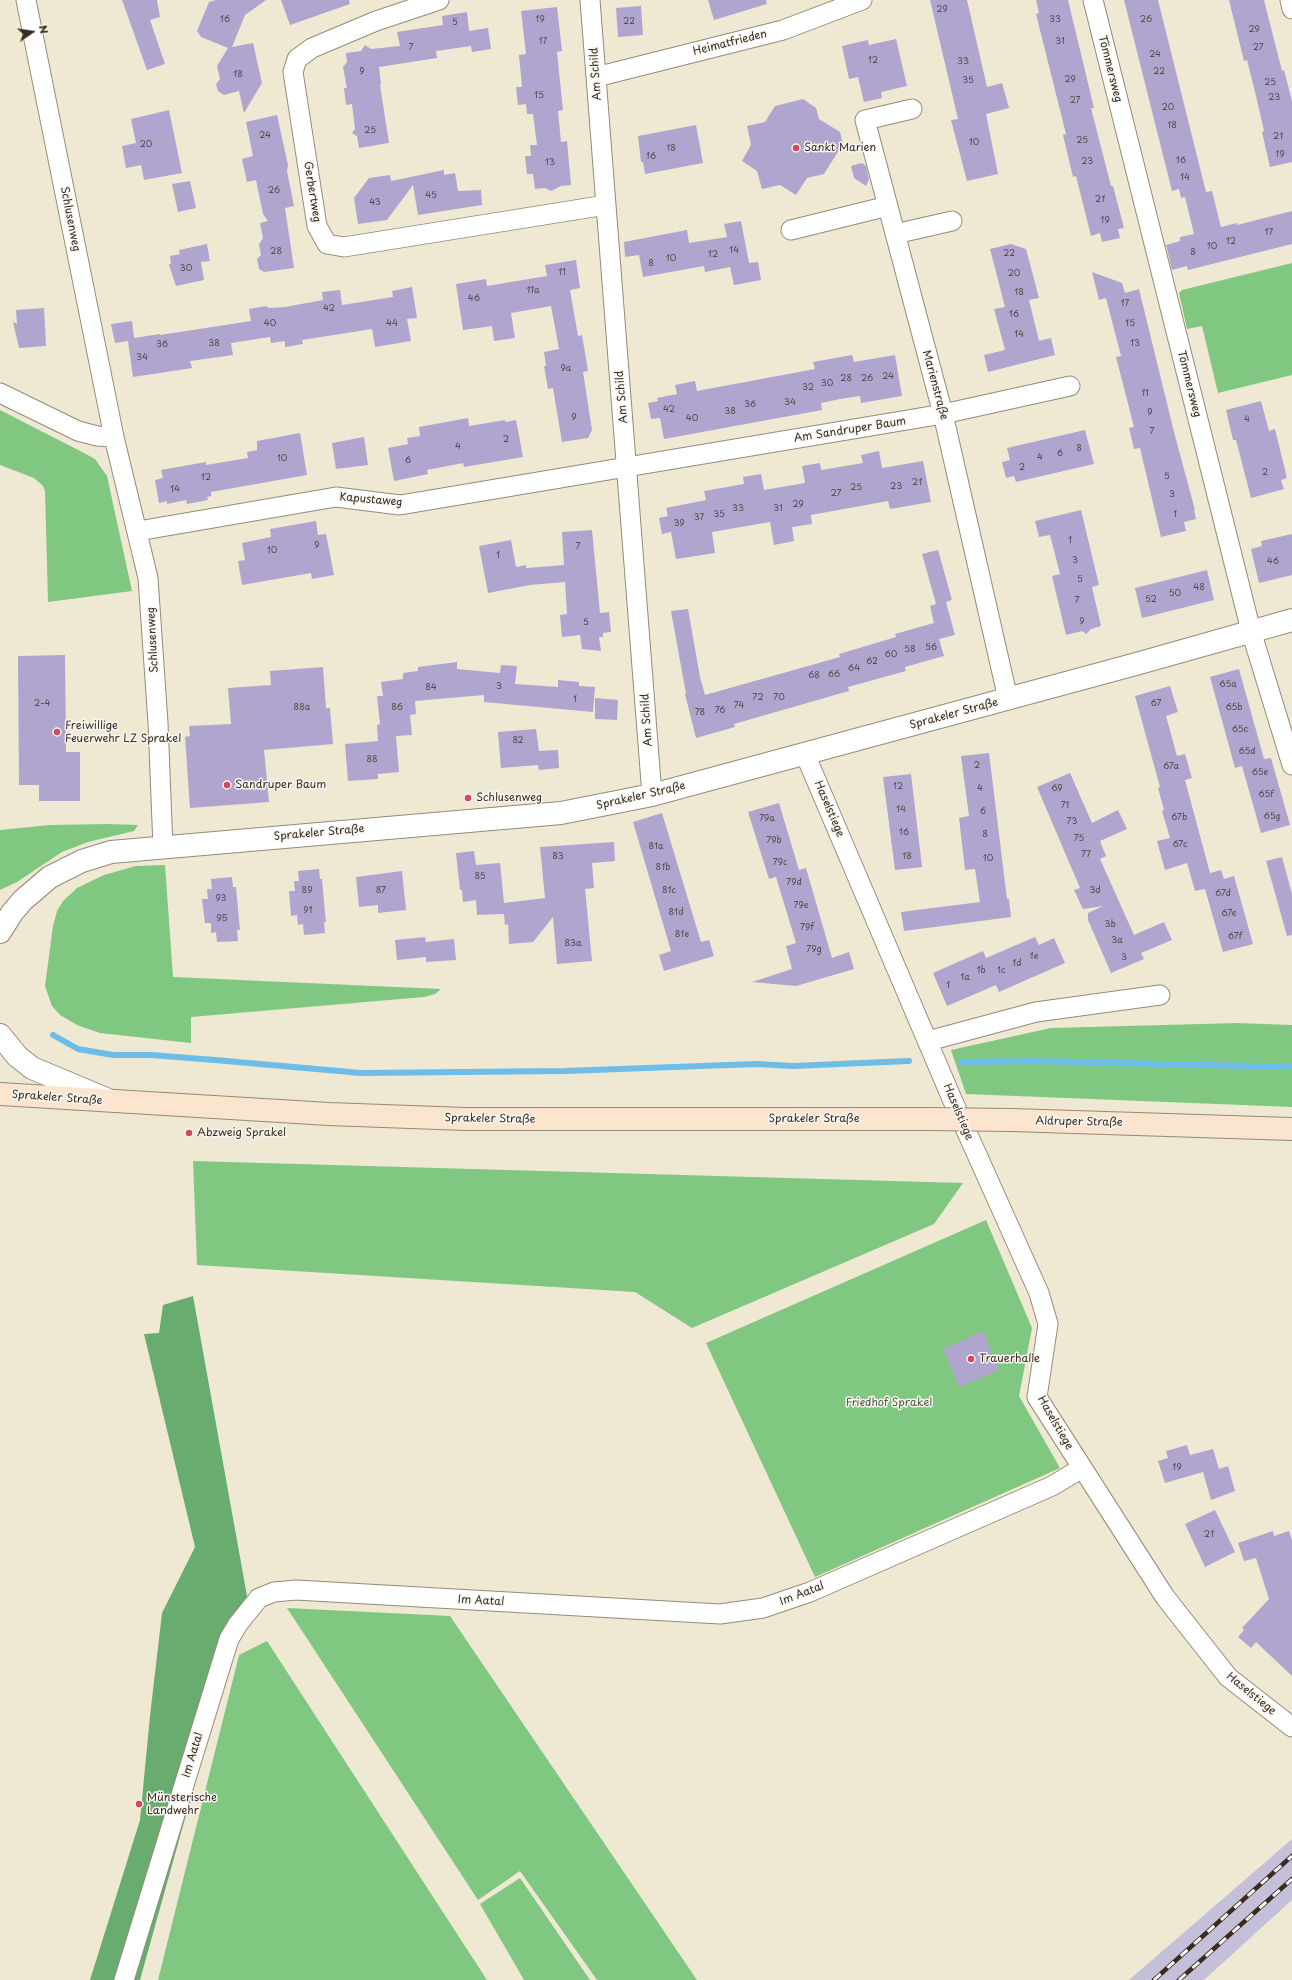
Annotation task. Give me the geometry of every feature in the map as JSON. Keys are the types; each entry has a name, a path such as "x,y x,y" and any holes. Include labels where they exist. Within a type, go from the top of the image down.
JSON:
{"main road":[{"name":"Sprakeler Straße","path":"0,1094 329,1114 465,1119 867,1119"},
{"name":"Aldruper Straße","path":"867,1119 1012,1120 1292,1130"}],"street":[{"name":"Schlusenweg","path":"26,0 114,437 138,531 150,592 163,847"},
{"name":"Gerbertweg","path":"439,0 419,5 369,24 312,48 297,59 293,72 317,226 328,244 344,248 606,205"},
{"name":"Am Schild","path":"590,0 628,467 652,795"},
{"name":"Heimatfrieden","path":"596,77 783,30 862,0"},
{"name":"Tömmersweg","path":"1093,0 1251,631 1292,765"},
{"path":"1290,0 1292,9"},
{"name":"Marienstraße","path":"912,109 865,120 943,414 1008,699"},
{"path":"791,230 888,206"},
{"path":"895,234 952,220"},
{"name":"Am Sandruper Baum","path":"628,467 943,414 1070,386"},
{"path":"0,393 78,431 97,436 114,437"},
{"name":"Kapustaweg","path":"138,531 336,497 400,505 628,467"},
{"name":"Sprakeler Straße","path":"0,930 12,913 35,889 50,877 69,867 111,852 562,813 652,795 1008,699 1292,620"},
{"name":"Haselstiege","path":"805,754 971,1142 1039,1293 1048,1324 1037,1397 1165,1597 1228,1677 1292,1728"},
{"path":"928,1041 1036,1012 1160,995"},
{"name":"Sprakeler Straße","path":"0,1035 17,1056 32,1068 113,1101"},
{"name":"Im Aatal","path":"124,1980 229,1639 238,1624 259,1598 274,1592 296,1590 720,1614 763,1608 810,1592 1002,1508 1052,1486 1082,1468"}],"shaded area":[{"path":"1292,1839 1292,1900 1204,1980 1129,1980"}],"green space":[{"path":"1292,263 1292,375 1218,393 1202,326 1187,329 1179,293 1182,290"},
{"path":"0,410 95,459 107,476 132,591 48,602 45,491 43,486 34,478 0,465"},
{"path":"50,825 138,825 134,831 88,842 62,852 17,882 0,890 0,830"},
{"path":"165,865 173,977 441,989 435,994 424,997 191,1017 191,1043 100,1033 77,1025 60,1015 52,1006 45,986 53,926 57,911 63,901 77,888 104,875 136,866"},
{"path":"1238,1023 1292,1025 1292,1107 966,1094 951,1050 1051,1028"},
{"path":"193,1161 963,1183 934,1224 692,1328 635,1292 197,1265"},
{"name":"Friedhof Sprakel","path":"986,1220 1032,1328 1019,1396 1060,1468 815,1577 706,1343"},
{"path":"193,1296 247,1596 140,1980 90,1980 140,1820 162,1613 195,1547 144,1334 159,1333 163,1305"},
{"path":"287,1608 450,1616 697,1980 597,1980 520,1871 478,1900"},
{"path":"267,1641 487,1980 158,1980 239,1655"},
{"path":"520,1878 590,1980 524,1980 480,1904"}],"building":[{"path":"122,0 157,0 160,17 150,20 165,64 147,70"},
{"path":"216,0 266,0 245,15 232,47 253,43 262,83 244,113 239,91 224,95 218,91 216,84 220,79 217,66 228,48 201,37 197,31 209,2"},
{"path":"281,0 349,0 350,4 290,25"},
{"path":"708,0 766,0 767,4 714,20"},
{"path":"930,0 967,0 987,87 1002,83 1009,108 986,114 998,174 967,181 951,120 958,119"},
{"path":"1036,0 1068,0 1094,108 1091,108 1111,186 1113,186 1124,228 1118,229 1120,238 1102,242 1100,233 1091,236 1076,176 1073,177 1063,135 1066,134 1036,14 1039,13"},
{"path":"1124,0 1158,0 1206,192 1212,191 1221,227 1237,223 1237,225 1292,211 1292,244 1188,270 1187,266 1172,270 1166,245 1180,241 1180,237 1194,234 1185,197 1181,198 1179,189 1172,191"},
{"path":"1229,0 1264,0 1282,71 1284,70 1292,101 1292,162 1270,167 1256,96 1247,60 1244,61"},
{"path":"641,6 643,35 618,37 616,8"},
{"path":"557,7 562,51 557,52 563,110 558,111 561,142 567,141 571,185 561,186 551,191 545,188 535,189 533,174 527,174 525,156 531,156 530,145 537,145 533,114 527,114 526,104 518,105 516,87 522,87 519,55 526,54 521,11"},
{"path":"467,12 469,31 488,28 491,49 472,52 471,46 436,51 437,58 379,67 380,85 389,143 359,148 357,136 352,133 355,129 352,104 346,105 344,88 347,88 343,67 347,62 346,53 361,51 365,45 371,49 400,46 397,32 443,25 442,16"},
{"path":"896,39 907,86 881,92 882,98 864,102 858,77 849,79 842,46 868,40 869,45"},
{"name":"Sankt Marien","path":"803,99 816,108 819,119 840,132 843,144 824,174 807,178 796,195 780,185 762,189 757,171 742,161 751,145 747,126 765,122 775,106"},
{"path":"169,110 182,173 144,180 141,165 126,168 122,146 136,143 131,119"},
{"path":"277,115 288,165 287,171 294,206 285,208 294,268 264,272 259,269 257,259 261,255 259,244 263,238 260,223 268,221 263,214 256,180 247,182 242,159 253,156 246,122"},
{"path":"696,125 703,163 645,174 643,162 641,162 638,136"},
{"path":"862,163 866,166 869,179 866,186 854,178 851,166"},
{"path":"444,170 444,175 455,173 458,191 481,190 482,205 418,215 413,185 387,220 358,224 354,198 369,178 390,175 391,181"},
{"path":"190,181 196,208 178,212 172,184"},
{"path":"741,221 749,263 758,262 761,280 734,285 730,267 705,272 704,266 643,277 639,255 625,257 624,242 687,230 689,243 727,237 724,224"},
{"path":"207,244 210,261 201,262 204,280 176,286 169,265 171,263 170,256 180,254 179,250"},
{"path":"1011,244 1026,249 1039,298 1029,300 1039,341 1051,338 1055,355 988,372 984,355 1005,350 994,309 1005,307 990,249"},
{"path":"576,260 580,288 570,290 578,336 582,335 588,371 583,372 592,430 588,438 562,442 553,388 548,389 544,366 546,366 544,352 559,349 551,306 511,313 515,338 494,341 492,326 463,330 456,284 486,279 487,286 547,276 545,265"},
{"path":"1092,272 1122,283 1125,293 1139,289 1175,436 1195,510 1196,519 1184,522 1186,531 1161,537 1140,448 1134,449 1129,428 1134,427 1116,357 1121,356 1106,298 1099,300"},
{"path":"412,287 417,318 407,319 411,341 375,347 372,329 302,340 303,344 285,347 285,341 271,343 270,337 231,343 233,355 190,361 192,368 133,377 128,341 115,343 111,324 132,321 134,338 160,335 251,321 249,309 267,306 268,308 285,307 323,300 322,292 340,290 342,305 393,297 392,291"},
{"path":"44,308 46,346 19,348 13,322 17,324 16,310"},
{"path":"852,355 854,362 895,355 902,396 861,403 860,396 840,399 821,403 822,410 664,439 660,418 651,419 648,403 658,401 657,398 677,394 675,385 695,381 697,391 815,369 813,362"},
{"path":"1261,401 1269,431 1275,429 1287,478 1281,480 1284,489 1251,498 1236,440 1233,440 1226,410"},
{"path":"468,418 469,426 505,420 505,422 516,420 523,457 464,467 463,463 427,470 428,474 394,481 388,448 408,444 407,438 420,436 419,427"},
{"path":"1085,430 1094,464 1016,482 1014,476 1006,478 1002,462 1010,460 1007,448"},
{"path":"300,433 307,475 211,492 211,496 207,497 208,500 187,504 186,500 167,504 167,501 159,503 155,480 163,478 161,470 206,462 206,465 248,458 247,452 257,450 257,441"},
{"path":"364,437 368,465 336,469 332,443"},
{"path":"879,451 882,468 923,461 931,502 890,509 888,501 811,515 812,524 792,527 794,541 774,545 770,522 712,532 715,553 676,559 671,532 662,534 659,518 668,516 666,508 706,500 704,491 744,484 743,477 761,474 764,490 805,483 802,466 820,463 821,470 863,463 861,455"},
{"path":"1081,510 1099,585 1092,587 1101,626 1091,629 1086,634 1082,631 1066,635 1052,576 1060,574 1050,535 1039,537 1035,521"},
{"path":"316,521 318,535 326,534 334,575 312,579 311,573 242,585 238,561 245,560 242,543 271,537 270,529"},
{"path":"592,530 600,613 609,612 611,632 603,633 603,637 599,637 601,651 582,649 580,635 562,637 560,615 567,614 565,582 530,585 488,593 479,546 511,540 516,567 526,565 526,568 564,565 562,532"},
{"path":"1292,534 1292,575 1259,583 1251,549 1262,546 1261,541"},
{"path":"938,550 952,600 946,602 955,635 939,639 944,656 905,667 906,671 848,687 849,691 734,724 735,727 696,738 685,694 671,611 688,609 700,677 705,695 840,657 839,654 896,637 895,634 934,623 930,606 936,604 922,554"},
{"path":"1207,570 1214,600 1142,618 1135,588"},
{"path":"65,655 66,752 80,752 80,801 39,801 39,785 19,785 18,656"},
{"path":"457,662 457,669 500,673 501,665 517,666 515,684 558,687 558,680 579,682 579,686 595,687 593,712 484,702 484,695 415,701 416,714 410,715 412,735 396,736 399,772 378,774 378,779 348,781 345,744 378,741 377,725 380,724 377,696 383,696 381,682 403,679 403,673 418,671 418,667"},
{"path":"323,667 326,708 330,708 333,744 264,750 269,802 190,808 185,737 190,736 189,726 231,724 228,688 271,685 270,671"},
{"path":"1239,669 1264,759 1271,758 1290,825 1261,833 1242,766 1235,768 1210,677"},
{"path":"1170,686 1178,712 1166,716 1177,756 1185,754 1192,778 1185,780 1210,873 1221,870 1224,879 1234,876 1253,944 1223,952 1205,889 1195,891 1187,863 1165,870 1157,841 1170,838 1162,811 1164,810 1158,788 1160,787 1135,696"},
{"path":"595,698 618,700 617,720 595,719"},
{"path":"536,729 539,751 558,750 559,768 539,770 538,765 501,768 498,732"},
{"path":"989,753 1007,899 1009,899 1011,917 904,931 901,912 980,902 975,869 965,870 959,818 969,816 961,756"},
{"path":"1070,773 1092,823 1118,810 1127,829 1100,841 1106,856 1100,859 1134,935 1164,922 1172,940 1141,953 1144,959 1111,973 1088,920 1088,913 1103,906 1083,909 1074,890 1080,888 1037,787"},
{"path":"911,774 922,867 895,870 883,777"},
{"path":"779,803 799,870 806,868 832,958 849,952 854,969 796,986 752,982 792,969 786,946 796,943 776,877 769,879 748,812"},
{"path":"662,813 701,942 709,940 714,956 664,971 659,955 671,951 633,822"},
{"path":"614,842 615,861 592,863 594,888 585,889 592,961 557,964 553,917 533,942 509,944 508,924 505,925 504,914 477,915 476,900 463,902 462,890 460,890 456,853 474,851 476,865 500,863 504,903 545,898 540,847"},
{"path":"1282,857 1292,894 1292,935 1287,936 1266,861"},
{"path":"319,869 320,879 322,879 326,922 324,922 325,933 304,935 303,924 298,925 297,915 291,916 289,891 295,891 294,881 299,881 298,871"},
{"path":"402,871 406,910 378,913 378,905 359,907 356,877"},
{"path":"232,877 233,887 236,887 240,930 237,930 238,941 217,942 216,932 211,933 211,923 205,923 202,899 208,899 207,889 212,889 211,879"},
{"path":"425,937 426,942 454,939 456,960 426,962 426,957 397,960 395,940"},
{"path":"1035,937 1039,945 1054,938 1065,963 999,992 996,985 947,1006 933,973 983,951 986,958"},
{"name":"Trauerhalle","path":"983,1331 999,1370 959,1387 943,1349"},
{"path":"1187,1445 1190,1455 1213,1449 1219,1469 1228,1466 1235,1491 1211,1500 1203,1472 1165,1483 1158,1461 1168,1458 1166,1451"},
{"path":"1215,1510 1235,1552 1205,1567 1185,1524"},
{"path":"1273,1531 1274,1536 1289,1531 1292,1540 1292,1676 1256,1642 1251,1648 1238,1637 1244,1630 1242,1628 1269,1599 1256,1558 1244,1561 1238,1543"}],"waterway":[{"path":"53,1035 78,1049 113,1055 151,1055 361,1073 565,1071 756,1064 793,1066 909,1061"},
{"path":"961,1062 1037,1061 1292,1067"}],"railway":[{"path":"1154,1980 1292,1856"},
{"path":"1179,1980 1292,1879"}],"place":[{"name":"Sankt Marien","path":"796,148"},
{"name":"Freiwillige Feuerwehr LZ Sprakel","path":"57,732"},
{"name":"Sandruper Baum","path":"227,785"},
{"name":"Schlusenweg","path":"468,798"},
{"name":"Abzweig Sprakel","path":"189,1133"},
{"name":"Trauerhalle","path":"971,1359"},
{"name":"Münsterische Landwehr","path":"139,1804"}]}
